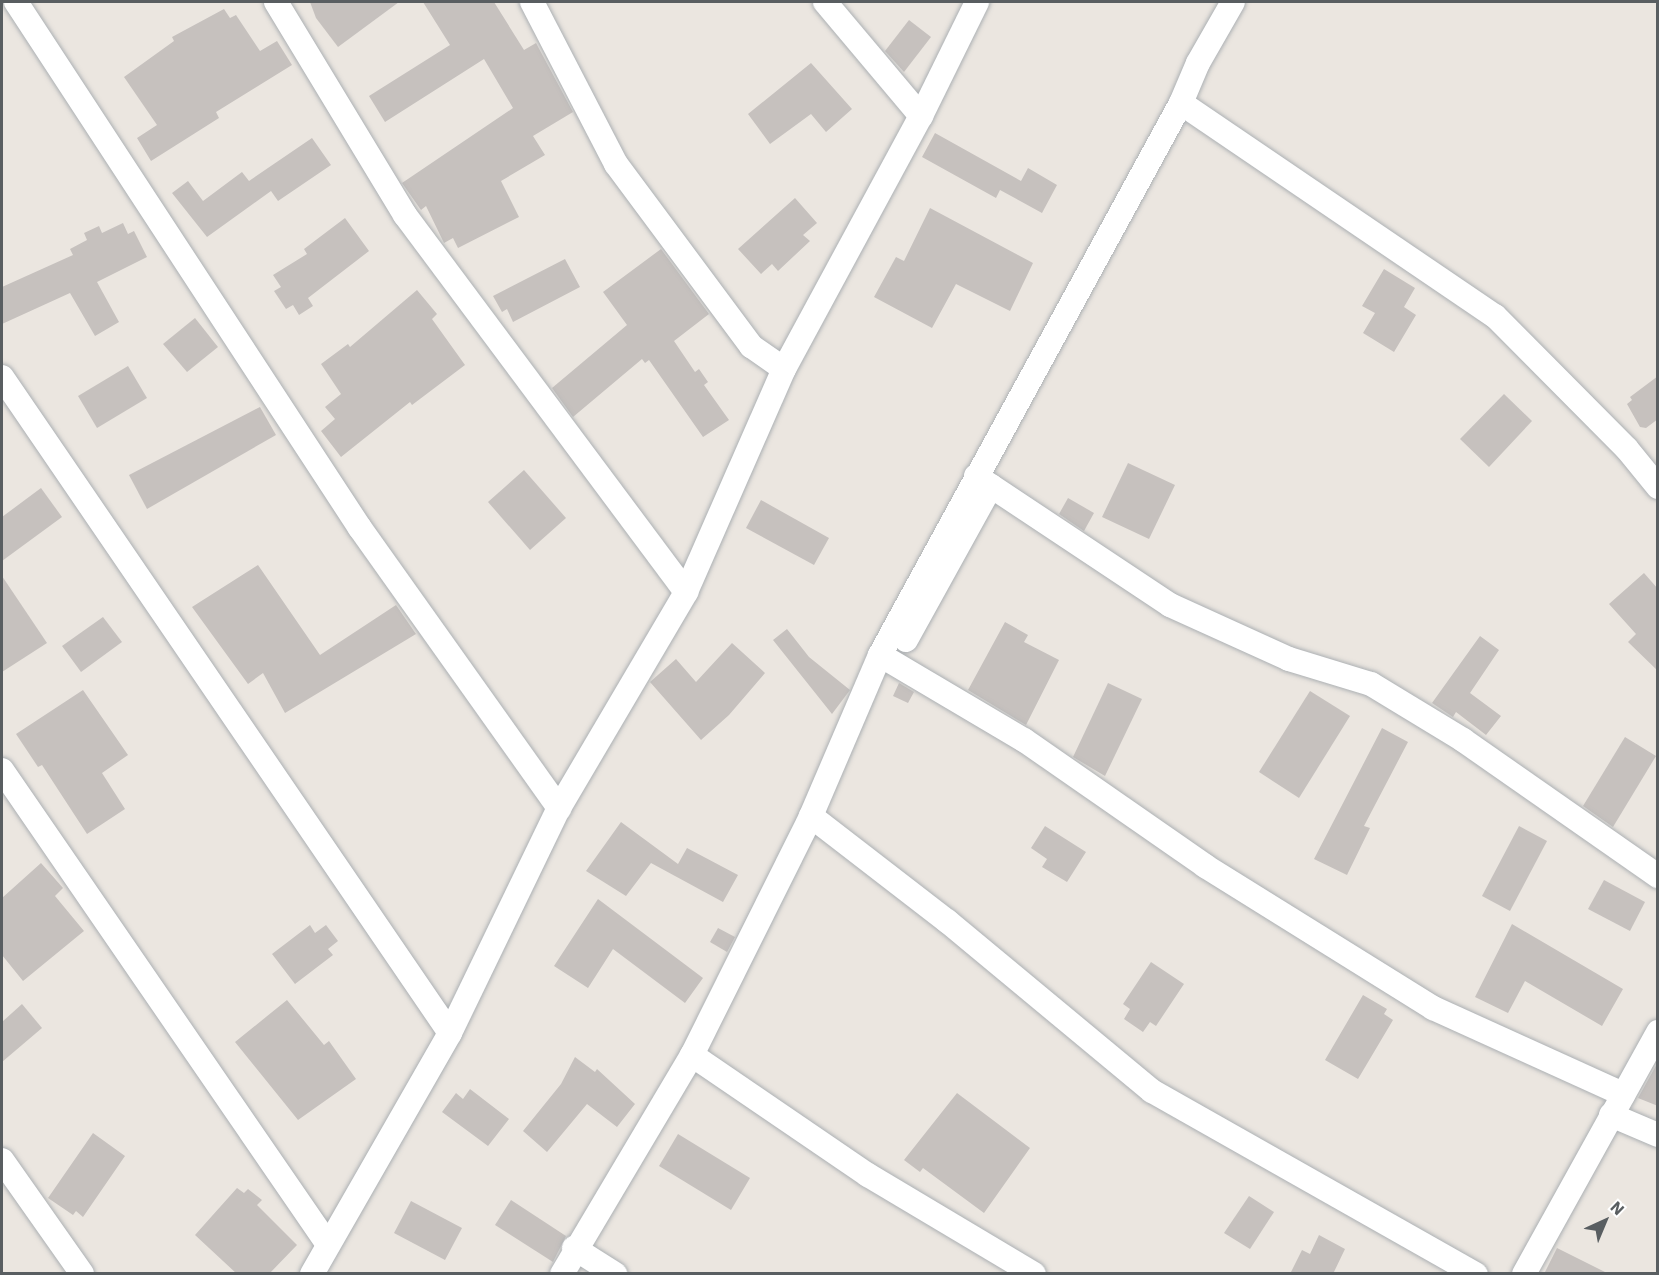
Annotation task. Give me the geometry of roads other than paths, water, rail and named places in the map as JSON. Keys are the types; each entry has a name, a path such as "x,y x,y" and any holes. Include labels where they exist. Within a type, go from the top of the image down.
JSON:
{"street":[{"path":"16,2 360,528 559,808"},
{"path":"276,2 405,215 686,592"},
{"path":"532,2 616,164 751,346 784,369"},
{"path":"825,2 921,117"},
{"path":"312,1274 327,1244 450,1033 559,808 686,592 784,369 921,117 977,2"},
{"path":"562,1274 574,1248 692,1055 886,659 983,481 1181,103 1198,63 1233,2"},
{"path":"1181,103 1495,316 1627,449 1658,487"},
{"path":"2,377 450,1033"},
{"path":"983,481 1170,605 1289,659 1371,684 1463,740 1658,876"},
{"path":"886,659 1024,740 1205,866 1433,1008 1623,1094"},
{"path":"2,770 327,1244"},
{"path":"811,816 947,921 1152,1091 1476,1274"},
{"path":"1524,1274 1658,1032"},
{"path":"692,1055 868,1175 1034,1274"},
{"path":"1611,1116 1658,1135"},
{"path":"2,1160 82,1274"},
{"path":"574,1248 615,1274"}]}
